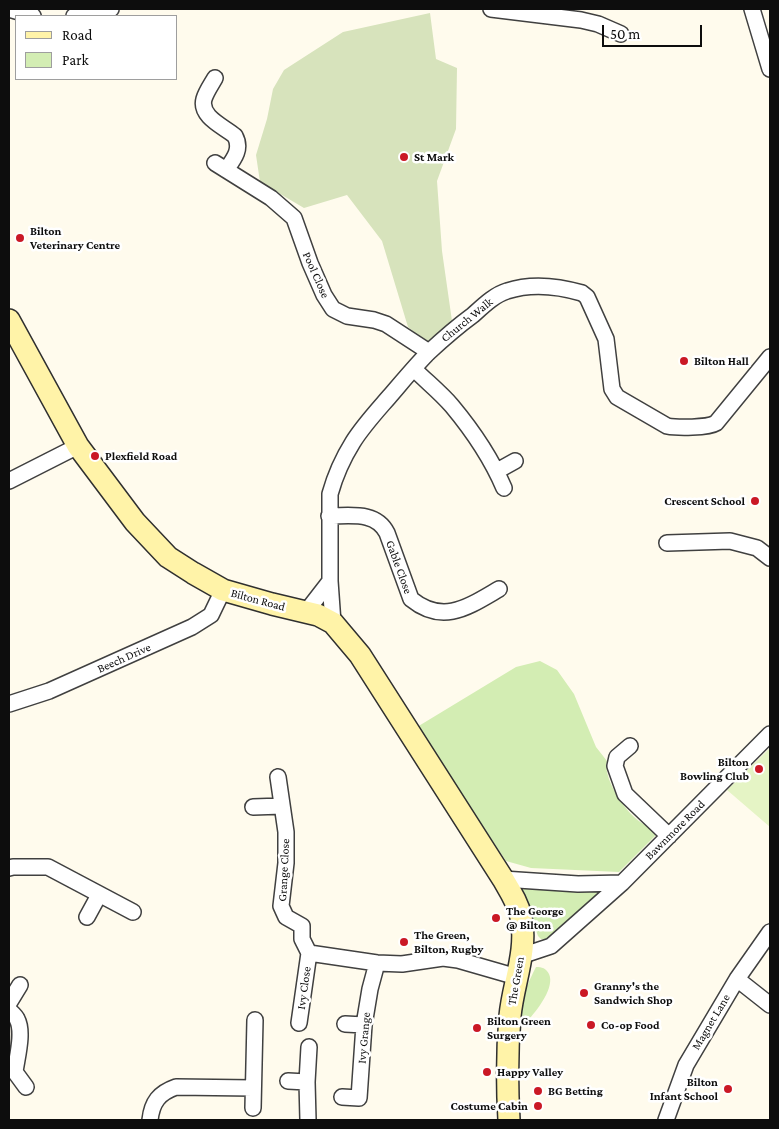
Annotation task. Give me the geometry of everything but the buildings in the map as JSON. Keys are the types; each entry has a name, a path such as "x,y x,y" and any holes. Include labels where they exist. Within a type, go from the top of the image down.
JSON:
{"main road":[{"name":"Bilton Road","path":"9,320 78,446 134,522 168,557 193,574 223,590 318,615 333,623 360,655 503,879"},
{"name":"The Green","path":"503,879 516,903 521,917 522,930 522,956 510,1014 507,1088 509,1120"}],"street":[{"path":"9,9 30,15"},
{"path":"79,15 111,9"},
{"path":"491,9 583,14 598,24 621,34"},
{"path":"752,9 770,70"},
{"name":"Pool Close","path":"215,78 207,90 203,102 205,110 211,119 235,136 238,146 235,157 220,166 271,198 294,218 313,271 324,295 334,309 347,316 374,320 386,324 429,352"},
{"name":"Church Walk","path":"333,623 330,581 330,494 343,460 371,417 429,352 490,300 507,291 536,286 582,293 586,297 606,340 614,394 656,421 671,427 709,426 716,422 770,357"},
{"path":"414,369 452,406 497,471 504,488"},
{"path":"9,482 78,446"},
{"path":"497,471 515,461"},
{"name":"Gable Close","path":"329,516 365,516 380,522 388,533 411,598 418,605 429,610 449,612 470,605 499,589"},
{"path":"667,543 730,541 757,548 770,558"},
{"path":"306,612 330,581"},
{"name":"Beech Drive","path":"9,704 49,691 192,627 211,615 223,590"},
{"name":"Bawnmore Road","path":"522,956 550,946 622,883 770,734"},
{"path":"630,746 617,757 615,766 625,794 669,836"},
{"name":"Grange Close","path":"278,777 286,832 286,863 282,906 286,917 302,926 302,939 309,953"},
{"path":"253,807 282,806"},
{"path":"9,868 48,867 133,912"},
{"path":"503,879 578,884 622,883"},
{"path":"87,917 99,895"},
{"name":"Magnet Lane","path":"666,1120 686,1065 737,979 770,932"},
{"path":"309,953 402,964 444,958 458,960 517,977"},
{"name":"Ivy Close","path":"299,1023 309,953"},
{"name":"Ivy Grange","path":"342,1097 359,1098 364,1024 370,989 378,962"},
{"path":"737,979 770,1005"},
{"path":"9,1003 20,984"},
{"path":"9,1010 18,1019 21,1036 15,1072 26,1087"},
{"path":"253,1108 256,1020"},
{"path":"345,1024 364,1024"},
{"path":"308,1120 307,1082 309,1047"},
{"path":"288,1081 307,1082"},
{"path":"150,1120 151,1110 158,1097 169,1089 176,1087 253,1088"}],"green space":[{"path":"430,13 436,59 457,68 456,129 437,181 442,251 452,321 427,343 408,327 382,241 347,195 304,208 260,182 256,155 267,119 273,89 284,70 343,32"},
{"path":"540,661 557,670 574,694 596,747 607,761 606,767 610,782 622,803 637,820 658,833 619,872 531,868 506,861 417,727 516,667"},
{"name":"Bilton Bowling Club","path":"770,748 770,827 727,790"},
{"path":"520,886 609,888 547,939 541,939 538,936"},
{"path":"536,967 544,968 548,972 550,985 545,998 530,1018 523,1019 523,999"}],"place":[{"name":"St Mark","path":"404,157"},
{"name":"Bilton Veterinary Centre","path":"20,238"},
{"name":"Bilton Hall","path":"684,361"},
{"name":"Plexfield Road","path":"95,456"},
{"name":"Crescent School","path":"755,501"},
{"name":"Bilton Bowling Club","path":"759,769"},
{"name":"The George @ Bilton","path":"496,918"},
{"name":"The Green, Bilton, Rugby","path":"404,942"},
{"name":"Granny's the Sandwich Shop","path":"584,993"},
{"name":"Co-op Food","path":"591,1025"},
{"name":"Bilton Green Surgery","path":"477,1028"},
{"name":"Happy Valley","path":"487,1072"},
{"name":"Bilton Infant School","path":"728,1089"},
{"name":"BG Betting","path":"538,1091"},
{"name":"Costume Cabin","path":"538,1106"}]}
